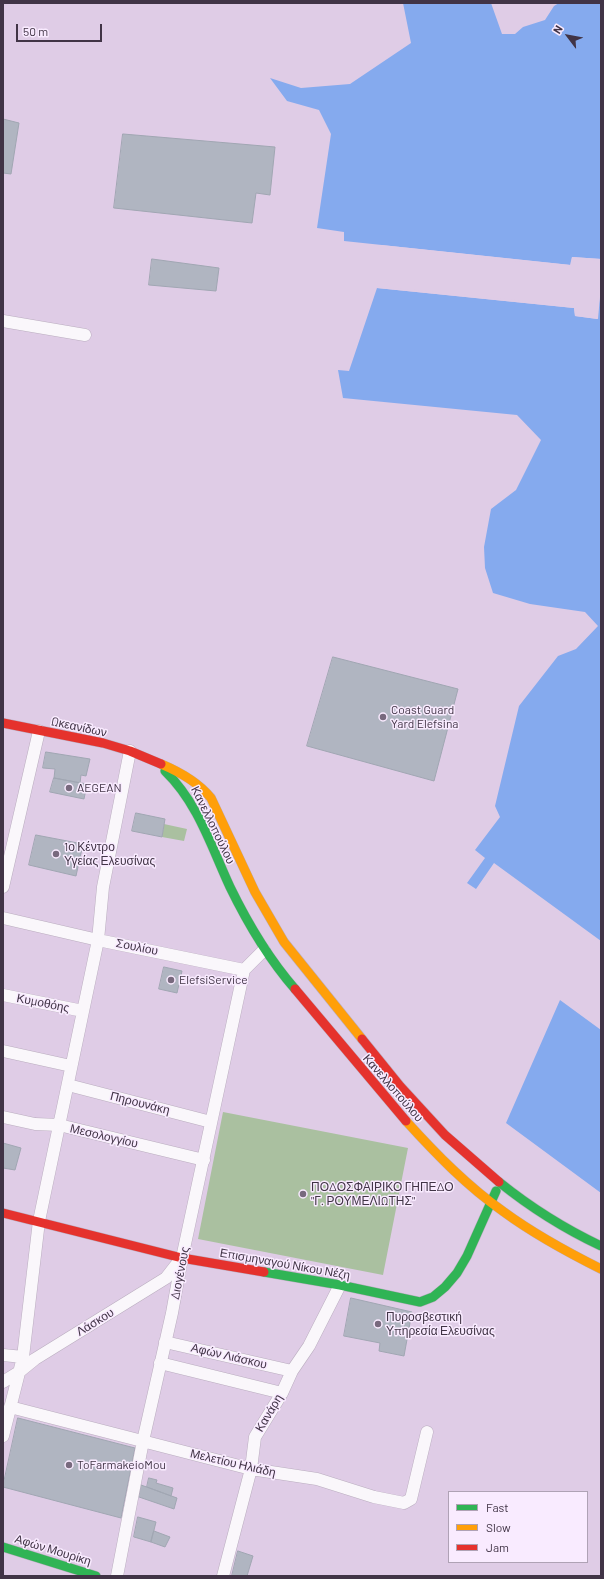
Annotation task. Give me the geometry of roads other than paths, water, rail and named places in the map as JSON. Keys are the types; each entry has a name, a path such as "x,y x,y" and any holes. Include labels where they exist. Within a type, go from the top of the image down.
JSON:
{"street":[{"path":"3,321 85,335"},
{"name":"Ωκεανίδων","path":"3,723 103,743 149,758"},
{"path":"3,887 39,731"},
{"path":"3,1436 23,1357 39,1221 98,940 102,887 130,751"},
{"name":"Κανελλοπούλου","path":"149,758 171,776 188,796 245,916 276,968 361,1070 430,1148 490,1202 525,1228 601,1269"},
{"name":"Κανελλοπούλου","path":"149,758 190,779 203,788 212,798 238,858 255,892 284,942 400,1086 444,1135 500,1183 536,1210 584,1238 601,1246"},
{"name":"Σουλίου","path":"3,918 98,940 244,970"},
{"path":"244,970 264,950"},
{"name":"Διογένους","path":"117,1576 143,1441 244,970"},
{"name":"Κυμοθόης","path":"3,995 83,1012"},
{"path":"3,1051 71,1066"},
{"name":"Πηρουνάκη","path":"68,1085 212,1122"},
{"name":"Μεσολογγίου","path":"3,1117 35,1124 59,1125 204,1160"},
{"name":"Επισμηναγού Νίκου Νέζη","path":"3,1212 182,1258 340,1285 420,1302 434,1297 458,1272 500,1183"},
{"name":"Λάσκου","path":"3,1382 19,1372 35,1359 166,1278 182,1258"},
{"name":"Κανάρη","path":"223,1576 251,1469 255,1437 282,1393 292,1371 309,1346 340,1285"},
{"name":"Αφών Λιάσκου","path":"165,1342 292,1371"},
{"path":"3,1355 23,1357"},
{"name":"Αφών Λιάσκου","path":"160,1363 282,1393"},
{"name":"Μελετίου Ηλιάδη","path":"10,1407 251,1469 317,1479 374,1497 404,1503 411,1499 427,1432"},
{"name":"Αφών Μουρίκη","path":"3,1548 96,1576"}],"water":[{"path":"403,3 491,3 502,34 515,34 523,27 545,20 554,6 559,3 601,3 601,259 572,257 571,265 344,241 344,232 317,228 331,134 319,110 287,101 270,78 301,88 350,84 411,43"},
{"path":"601,287 601,941 494,863 476,889 467,883 485,858 475,850 500,817 495,806 519,706 558,656 576,649 598,626 585,612 530,604 493,593 485,568 484,547 491,509 516,490 541,440 517,415 343,398 338,370 349,371 377,288 574,308 575,316 597,319"},
{"path":"560,1000 601,1030 601,1193 506,1123"}],"place":[{"name":"Coast Guard Yard Elefsina","path":"383,717"},
{"name":"AEGEAN","path":"69,788"},
{"name":"1ο Κέντρο Υγείας Ελευσίνας","path":"56,854"},
{"name":"ElefsiService","path":"171,980"},
{"name":"ΠΟΔΟΣΦΑΙΡΙΚΟ ΓΗΠΕΔΟ \"Γ. ΡΟΥΜΕΛΙΩΤΗΣ\"","path":"303,1194"},
{"name":"Πυροσβεστική Υπηρεσία Ελευσίνας","path":"378,1324"},
{"name":"ToFarmakeioMou","path":"69,1465"}]}
